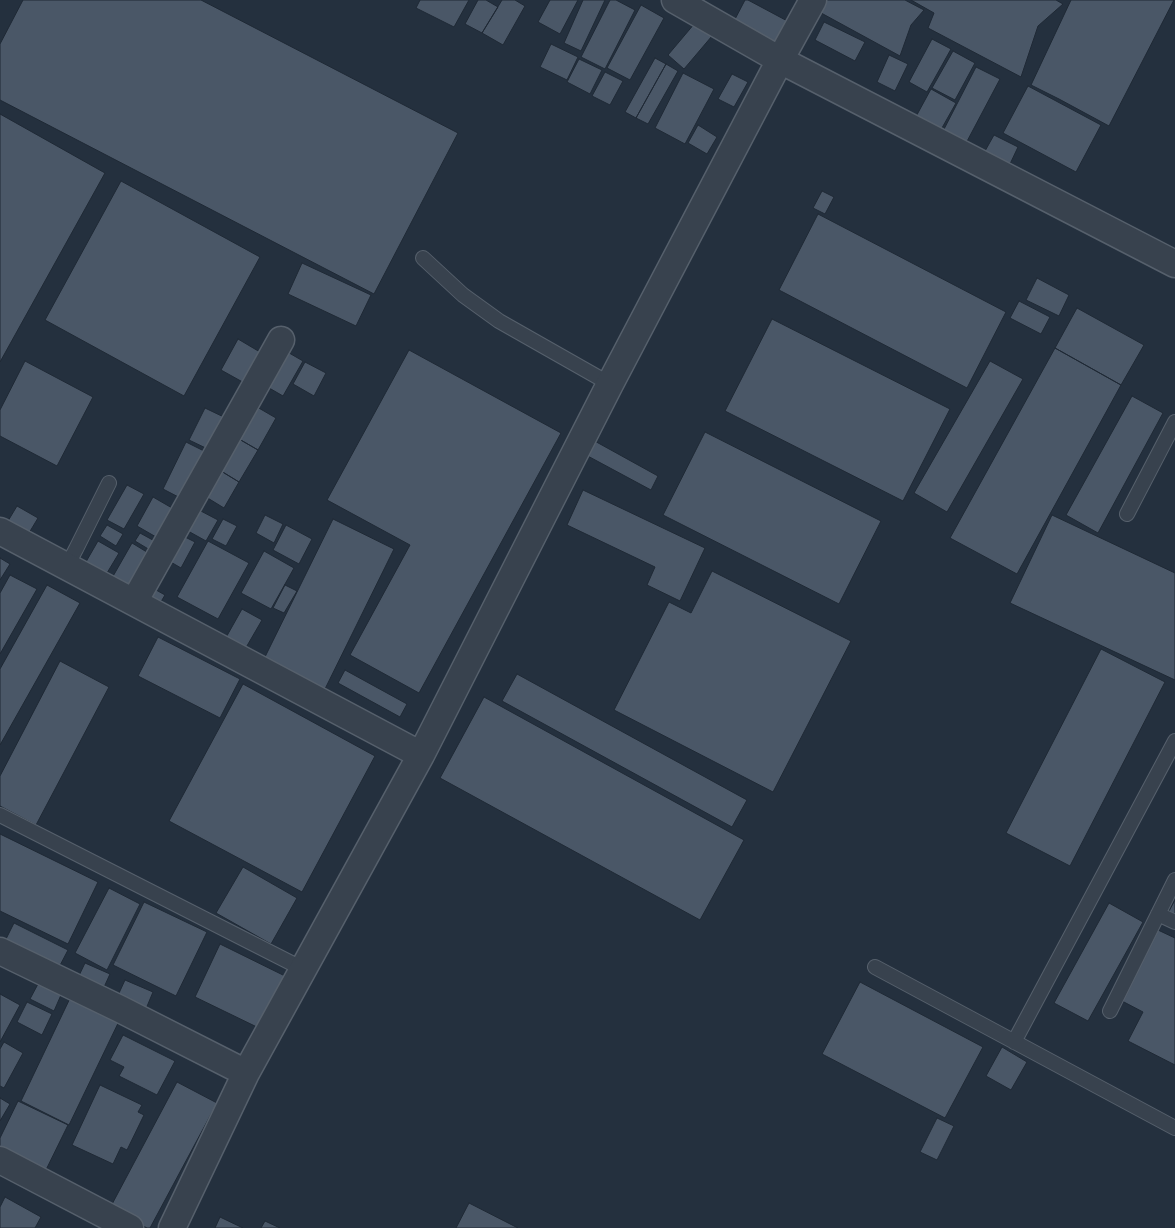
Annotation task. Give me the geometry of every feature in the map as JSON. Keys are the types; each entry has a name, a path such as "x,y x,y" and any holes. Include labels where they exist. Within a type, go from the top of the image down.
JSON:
{"street":[{"path":"675,0 780,60 1175,264"},
{"path":"172,1228 246,1073 421,755 610,384 813,0"},
{"path":"134,602 281,340"},
{"path":"0,531 421,755"},
{"path":"0,951 246,1073"},
{"path":"0,1160 130,1228"}],"lane":[{"path":"423,258 463,294 499,321 610,384"},
{"path":"1128,514 1175,422"},
{"path":"66,566 109,483"},
{"path":"1014,1042 1175,741"},
{"path":"0,815 303,969"},
{"path":"1110,1010 1175,880"},
{"path":"1158,914 1175,922"},
{"path":"875,967 1175,1128"}],"building":[{"path":"23,0 201,0 458,133 374,294 0,100 0,44"},
{"path":"420,0 469,0 454,27 416,8"},
{"path":"478,0 486,0 498,7 482,33 465,24"},
{"path":"502,0 515,0 525,6 503,45 482,33"},
{"path":"550,0 578,0 560,34 538,22"},
{"path":"583,0 605,0 581,51 564,43"},
{"path":"610,0 616,0 635,10 605,69 581,57"},
{"path":"745,0 793,24 780,48 733,23"},
{"path":"816,0 905,0 924,10 911,25 900,56 812,8"},
{"path":"911,0 1056,0 1063,4 1038,26 1021,77 928,28 934,13"},
{"path":"1071,0 1174,0 1109,126 1031,85"},
{"path":"641,5 664,18 630,80 607,68"},
{"path":"824,22 865,42 855,61 815,40"},
{"path":"695,23 712,36 684,69 668,55"},
{"path":"932,39 951,49 927,92 909,82"},
{"path":"551,44 578,57 567,80 540,67"},
{"path":"953,51 975,63 955,100 932,88"},
{"path":"889,55 908,64 895,91 877,82"},
{"path":"655,58 666,64 636,118 625,112"},
{"path":"579,59 602,70 590,94 567,82"},
{"path":"666,64 678,71 648,124 636,118"},
{"path":"976,67 1000,79 964,147 941,135"},
{"path":"605,72 623,81 610,105 592,96"},
{"path":"683,73 714,89 685,144 655,128"},
{"path":"732,74 748,82 734,107 718,99"},
{"path":"1028,86 1101,125 1076,172 1003,133"},
{"path":"931,89 956,103 938,135 913,122"},
{"path":"0,114 105,173 0,362"},
{"path":"698,125 717,137 707,154 688,143"},
{"path":"994,135 1018,147 1010,164 985,151"},
{"path":"121,181 260,257 184,396 45,320"},
{"path":"822,191 834,197 825,214 813,208"},
{"path":"818,214 1006,312 967,388 779,290"},
{"path":"302,263 371,295 356,326 288,294"},
{"path":"1037,278 1069,295 1059,316 1026,300"},
{"path":"1019,301 1050,317 1041,334 1010,318"},
{"path":"1077,308 1144,345 1121,385 1055,348"},
{"path":"772,319 950,409 903,501 725,411"},
{"path":"238,339 265,355 248,385 221,370"},
{"path":"1055,348 1121,385 1017,574 950,538"},
{"path":"284,350 303,361 283,396 264,385"},
{"path":"409,350 561,433 419,693 350,655 410,545 327,500"},
{"path":"25,361 93,397 57,466 0,436 0,410"},
{"path":"990,361 1023,379 947,512 914,493"},
{"path":"305,362 326,373 314,396 293,384"},
{"path":"1132,396 1163,413 1098,533 1066,515"},
{"path":"257,407 276,418 258,450 239,439"},
{"path":"205,408 230,420 214,452 189,440"},
{"path":"705,432 881,521 839,604 663,515"},
{"path":"239,439 258,450 239,482 221,471"},
{"path":"591,439 658,476 651,490 584,454"},
{"path":"186,442 212,455 188,502 163,489"},
{"path":"221,471 239,482 224,508 206,497"},
{"path":"127,485 144,494 124,529 107,520"},
{"path":"583,490 705,548 680,601 647,585 655,567 567,525"},
{"path":"153,497 179,512 163,541 137,526"},
{"path":"17,506 38,518 29,533 8,521"},
{"path":"199,510 218,520 206,541 188,531"},
{"path":"265,515 283,524 274,543 256,533"},
{"path":"1052,515 1175,573 1175,680 1010,603"},
{"path":"223,519 237,526 226,546 212,539"},
{"path":"333,519 394,549 323,693 262,663"},
{"path":"107,525 123,534 116,546 100,536"},
{"path":"286,525 312,539 299,564 273,550"},
{"path":"140,533 160,544 155,553 135,541"},
{"path":"183,536 195,542 181,568 169,561"},
{"path":"98,541 119,553 104,578 83,567"},
{"path":"208,541 249,563 218,619 177,597"},
{"path":"132,543 155,557 132,599 108,585"},
{"path":"264,551 294,568 271,609 241,593"},
{"path":"0,558 10,564 0,580"},
{"path":"712,571 851,641 773,792 614,710 669,602 691,613"},
{"path":"10,575 37,589 0,654 0,593"},
{"path":"47,585 80,603 0,745 0,669"},
{"path":"285,585 297,591 284,613 273,608"},
{"path":"149,586 165,595 156,610 140,601"},
{"path":"242,609 262,620 244,651 224,641"},
{"path":"158,637 240,679 220,718 138,676"},
{"path":"1101,649 1165,682 1070,866 1006,833"},
{"path":"60,661 109,687 36,825 0,806 0,776"},
{"path":"345,670 407,704 400,717 338,683"},
{"path":"517,674 747,800 732,827 502,701"},
{"path":"243,684 375,756 302,892 169,821"},
{"path":"484,697 744,840 700,920 440,778"},
{"path":"0,834 98,882 68,944 0,911"},
{"path":"243,867 297,898 271,944 216,913"},
{"path":"109,888 140,904 107,970 75,953"},
{"path":"1175,900 1175,916 1168,913"},
{"path":"144,902 207,932 176,996 113,965"},
{"path":"1109,903 1143,922 1088,1021 1054,1003"},
{"path":"14,923 68,950 55,975 1,949"},
{"path":"1158,930 1175,938 1175,1065 1128,1041 1143,1012 1122,1001"},
{"path":"220,944 287,977 261,1029 195,997"},
{"path":"85,963 110,974 100,996 75,984"},
{"path":"125,980 153,992 143,1016 114,1004"},
{"path":"860,982 983,1047 945,1118 822,1054"},
{"path":"38,984 61,995 54,1011 30,999"},
{"path":"73,992 122,1015 69,1125 21,1101"},
{"path":"0,994 20,1005 0,1042"},
{"path":"27,1002 52,1014 42,1035 17,1022"},
{"path":"123,1035 175,1061 157,1095 119,1076 124,1067 110,1060"},
{"path":"4,1042 23,1053 4,1088 0,1086 0,1049"},
{"path":"1002,1047 1027,1062 1011,1090 986,1076"},
{"path":"177,1082 217,1103 150,1228 147,1228 110,1208"},
{"path":"100,1085 142,1105 138,1112 144,1115 127,1150 121,1147 113,1164 72,1145"},
{"path":"0,1098 10,1104 0,1121"},
{"path":"18,1101 68,1125 42,1178 0,1157 0,1138"},
{"path":"937,1118 954,1126 937,1160 920,1152"},
{"path":"5,1197 41,1217 35,1228 0,1228 0,1207"},
{"path":"469,1203 518,1228 456,1228"},
{"path":"220,1217 243,1228 215,1228"},
{"path":"265,1221 280,1228 261,1228"}]}
